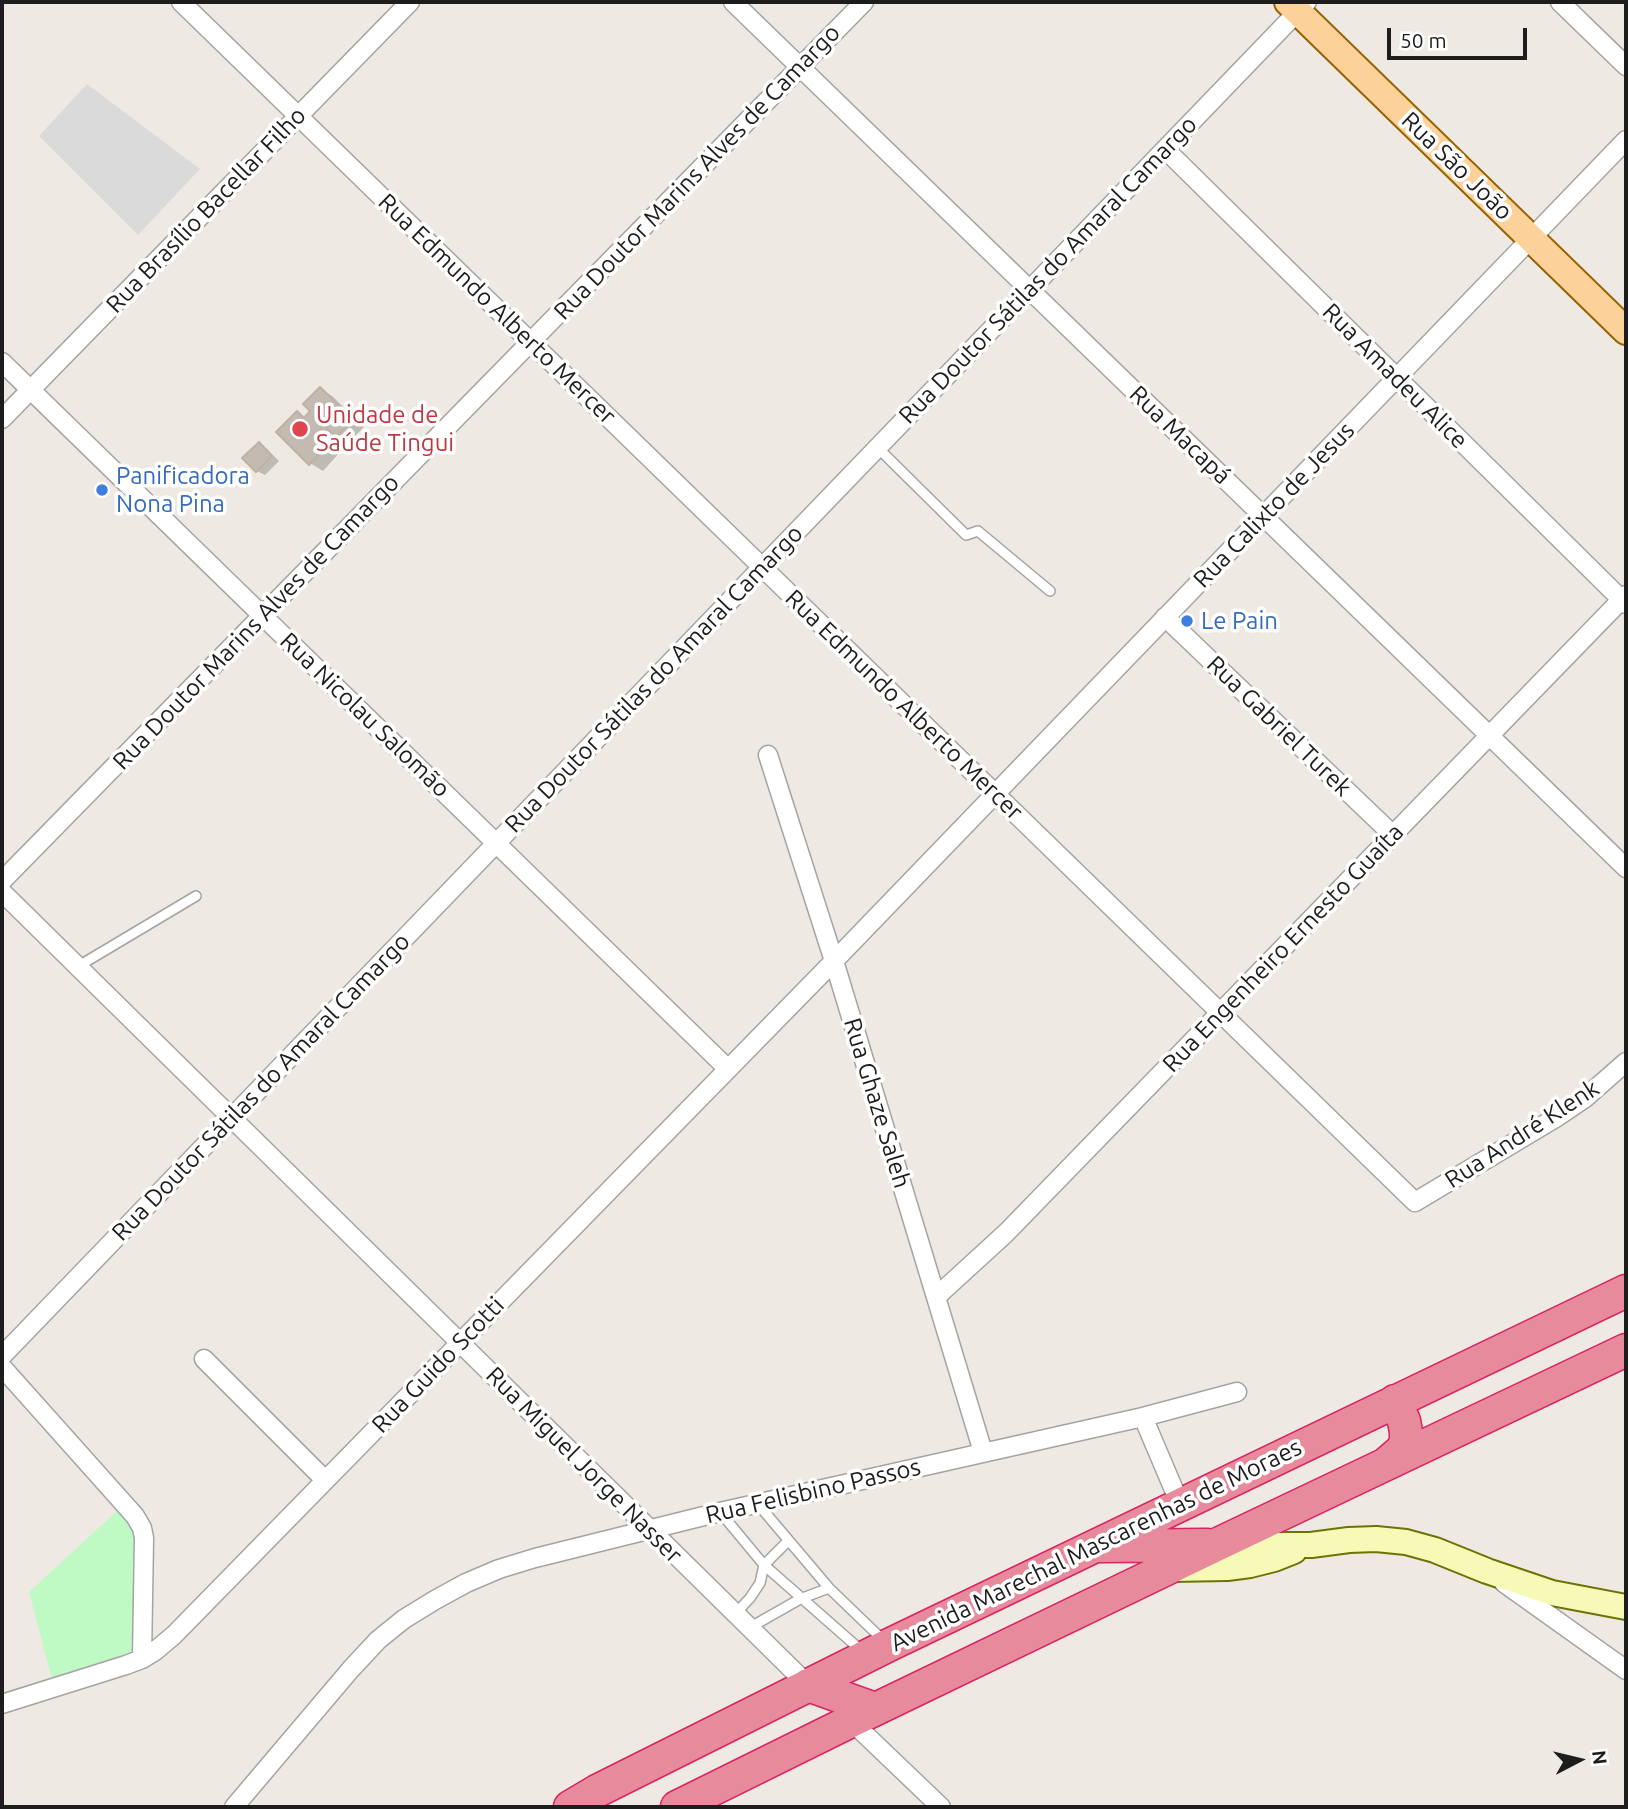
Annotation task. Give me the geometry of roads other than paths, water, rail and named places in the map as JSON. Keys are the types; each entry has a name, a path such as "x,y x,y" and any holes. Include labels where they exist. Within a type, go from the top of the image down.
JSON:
{"highway":[{"name":"Avenida Marechal Mascarenhas de Moraes","path":"570,1807 878,1650 1626,1291"},
{"name":"Avenida Marechal Mascarenhas de Moraes","path":"677,1807 1166,1569 1626,1350"},
{"path":"1387,1463 1402,1450 1406,1442 1404,1421 1395,1401"},
{"path":"1092,1546 1216,1545"},
{"path":"808,1685 863,1715"},
{"path":"701,1739 702,1775 709,1790"}],"main road":[{"name":"Rua São João","path":"1298,5 1626,331"},
{"path":"1216,1545 1311,1545 1376,1539 1406,1542 1552,1593 1626,1606"},
{"path":"1166,1569 1250,1565 1311,1545"}],"street":[{"name":"Rua Edmundo Alberto Mercer","path":"181,2 1415,1202"},
{"name":"Rua Brasílio Bacellar Filho","path":"2,418 410,2"},
{"name":"Rua Macapá","path":"733,2 1626,868"},
{"name":"Rua Doutor Marins Alves de Camargo","path":"2,881 864,2"},
{"path":"1560,2 1626,66"},
{"name":"Rua Doutor Sátilas do Amaral Camargo","path":"2,1356 1165,149 1298,5"},
{"name":"Rua Calixto de Jesus","path":"834,961 1626,140"},
{"name":"Rua Amadeu Alice","path":"1165,149 1625,599"},
{"name":"Rua Nicolau Salomão","path":"2,362 728,1069"},
{"name":"Rua Engenheiro Ernesto Guaíta","path":"936,1297 1006,1233 1625,599"},
{"name":"Rua Gabriel Turek","path":"1165,617 1393,835"},
{"name":"Rua Ghaze Saleh","path":"768,755 984,1452"},
{"name":"Rua Miguel Jorge Nasser","path":"2,892 808,1685"},
{"name":"Rua Guido Scotti","path":"2,1704 142,1659 174,1635 834,961"},
{"name":"Rua André Klenk","path":"1415,1202 1586,1098 1626,1062"},
{"path":"204,1359 325,1480"},
{"path":"2,1367 135,1516 142,1528 142,1659"},
{"name":"Rua Felisbino Passos","path":"234,1807 378,1640 404,1619 467,1583 499,1569 757,1503 1143,1417 1237,1392"},
{"path":"1143,1417 1180,1504"},
{"path":"1487,1571 1626,1670"},
{"path":"863,1715 935,1805"}],"lane":[{"path":"877,447 966,535 978,531 1049,592"},
{"path":"77,967 196,896"},
{"path":"757,1503 878,1650"},
{"path":"720,1512 764,1565 800,1599 832,1625 878,1650"},
{"path":"735,1614 760,1583 764,1565 788,1541"},
{"path":"749,1628 800,1599 829,1588"}],"place":[{"name":"Unidade de Saúde Tingui","path":"300,429"},
{"name":"Panificadora Nona Pina","path":"102,490"},
{"name":"Le Pain","path":"1187,621"}]}
